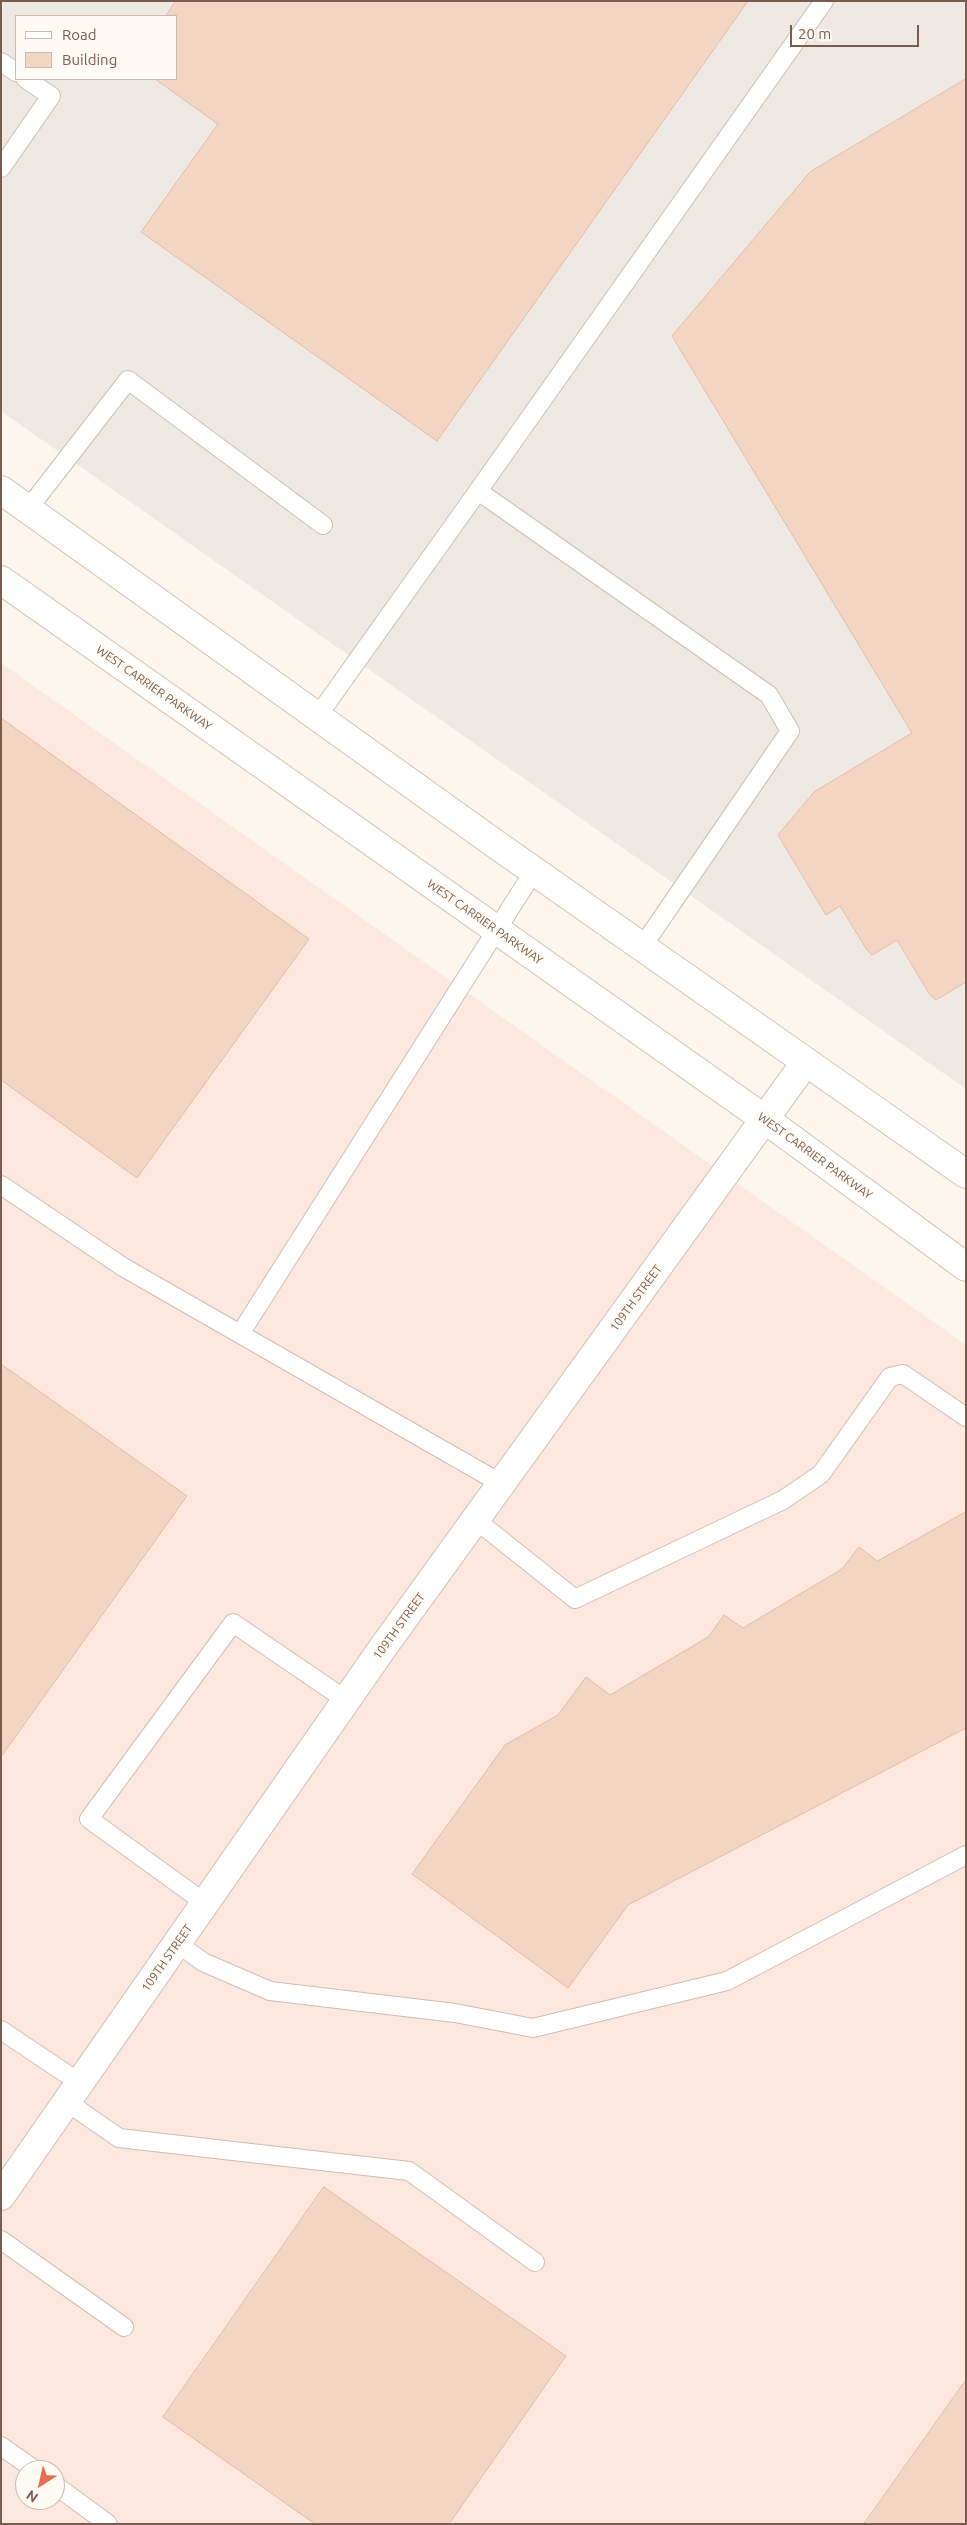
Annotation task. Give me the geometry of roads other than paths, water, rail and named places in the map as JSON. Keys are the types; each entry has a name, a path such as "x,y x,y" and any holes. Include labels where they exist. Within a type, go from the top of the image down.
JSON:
{"main road":[{"path":"1,490 534,871 805,1063 966,1174"},
{"name":"WEST CARRIER PARKWAY","path":"1,580 766,1120 966,1267"},
{"name":"109TH STREET","path":"1,2196 346,1700 766,1120 805,1063"}],"lane":[{"path":"318,717 824,1"},
{"path":"1,62 15,71"},
{"path":"1,168 51,96 27,80"},
{"path":"28,509 128,380 323,525"},
{"path":"478,491 769,694 790,731 642,947"},
{"path":"240,1334 534,871"},
{"path":"1,1185 123,1267 502,1484"},
{"path":"476,1520 575,1599 783,1500 821,1474 890,1377 903,1374 966,1417"},
{"path":"205,1903 89,1819 233,1623 346,1700"},
{"path":"177,1943 203,1962 270,1991 454,2013 533,2028 727,1981 966,1855"},
{"path":"1,2030 73,2093 119,2138 409,2171 535,2262"},
{"path":"1,2240 124,2327"},
{"path":"1,2446 21,2460"},
{"path":"65,2492 108,2524"}]}
